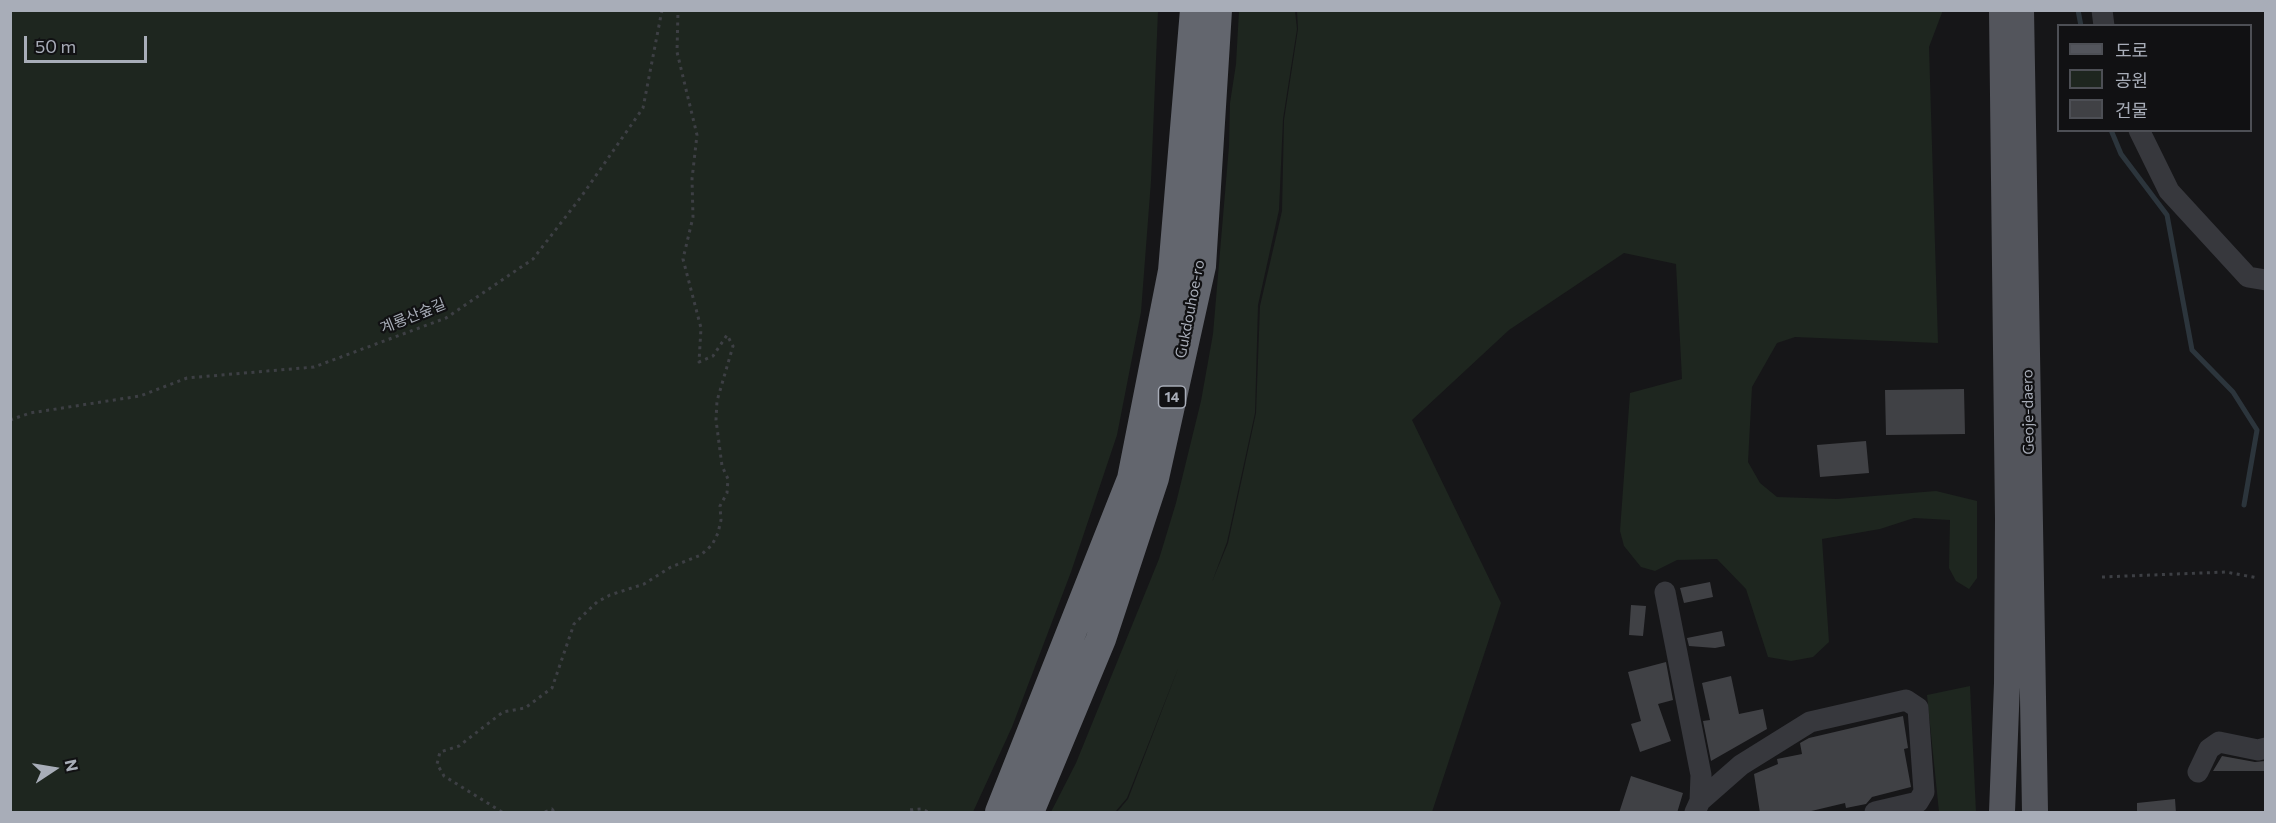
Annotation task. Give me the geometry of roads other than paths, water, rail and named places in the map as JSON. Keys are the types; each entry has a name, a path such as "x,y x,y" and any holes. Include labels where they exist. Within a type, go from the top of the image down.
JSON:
{"highway":[{"name":"Gukdouhoe-ro","path":"1035,765 1132,479 1173,271 1195,10"},
{"name":"Gukdouhoe-ro","path":"1035,765 1101,639 1154,478 1201,266 1217,10"},
{"name":"14","path":"1000,813 1035,765"},
{"name":"14","path":"1029,813 1035,765"}],"main road":[{"name":"Geoje-daero","path":"2002,10 2008,519 2007,683 2002,813"},
{"name":"Geoje-daero","path":"2021,10 2035,813"},
{"path":"1989,813 1996,789 2003,779"}],"street":[{"path":"2140,132 2169,191 2248,277 2265,280"},
{"path":"1665,592 1701,775 1698,807"},
{"path":"1698,807 1741,765 1810,722 1906,700 1918,708 1924,792 1918,802 1875,813"},
{"path":"2198,772 2209,749 2219,742 2258,750 2265,748"}],"waterway":[{"path":"2078,10 2081,24"},
{"path":"2112,132 2121,154 2167,215 2192,350 2233,392 2257,430 2244,505"}]}
